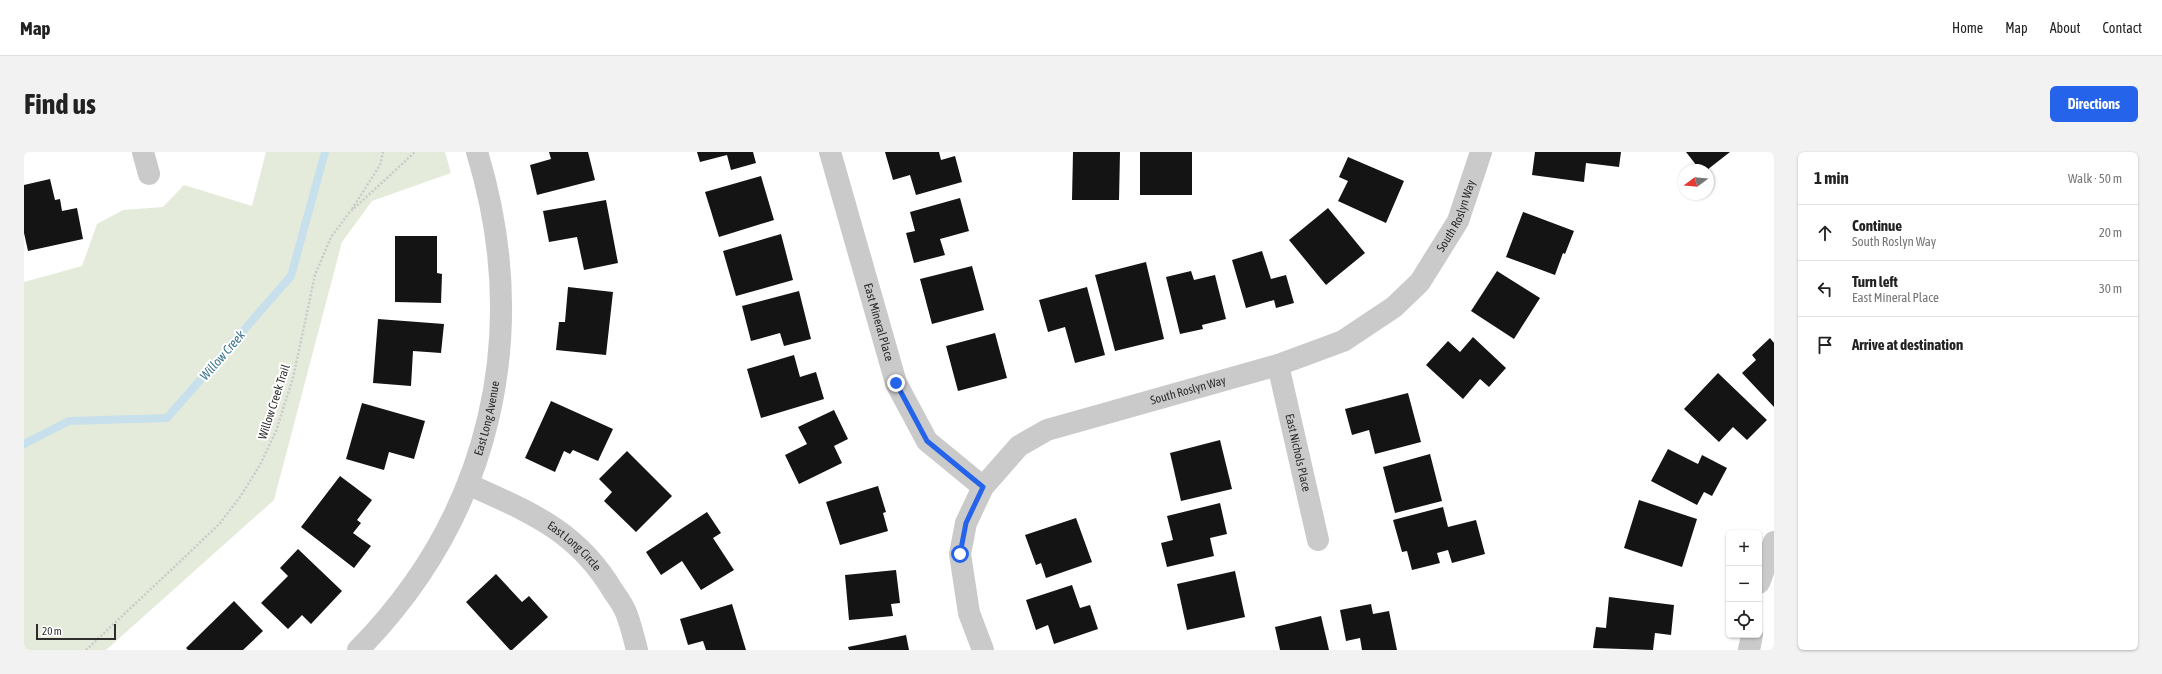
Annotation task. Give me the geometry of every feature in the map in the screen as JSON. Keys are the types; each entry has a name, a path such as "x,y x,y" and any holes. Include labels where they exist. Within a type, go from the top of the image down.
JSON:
{"street":[{"path":"143,152 149,174"},
{"name":"East Long Avenue","path":"358,650 413,583 451,523 468,484 485,436 494,390 500,343 502,294 496,232 477,152"},
{"name":"East Mineral Place","path":"830,152 896,383 927,441 983,487"},
{"name":"South Roslyn Way","path":"983,650 969,613 960,554 966,523 983,487 1019,446 1047,430 1278,365 1343,341 1394,308 1420,282 1458,221 1481,152"},
{"name":"East Nichols Place","path":"1278,365 1318,540"},
{"name":"East Long Circle","path":"468,484 523,509 556,528 584,552 605,578 627,614 637,650"},
{"path":"1762,575 1774,542"},
{"path":"1749,650 1751,638"}],"path":[{"path":"349,213 380,165 383,152"},
{"name":"Willow Creek Trail","path":"86,650 220,522 240,497 260,465 276,432 294,378 315,275 331,237 349,213 415,152"}],"green space":[{"path":"266,152 445,152 451,173 372,201 342,242 274,500 106,650 24,650 24,282 82,266 97,224 123,210 163,207 184,185 252,206"}],"building":[{"path":"549,152 588,152 595,180 537,195 530,165 551,159"},
{"path":"697,152 753,152 756,163 731,170 727,155 700,162"},
{"path":"885,152 939,152 941,160 955,156 962,182 916,195 910,175 893,180"},
{"path":"1073,152 1120,152 1119,200 1072,200"},
{"path":"1140,152 1192,152 1192,195 1140,195"},
{"path":"1535,152 1621,152 1619,167 1586,163 1584,182 1532,175"},
{"path":"1686,152 1730,152 1714,165 1695,164"},
{"path":"1348,157 1404,181 1386,223 1338,201 1348,181 1339,177"},
{"path":"761,176 774,220 719,237 705,192"},
{"path":"50,179 55,200 60,199 62,211 77,208 83,239 28,251 24,233 24,185"},
{"path":"960,198 969,231 940,239 945,255 914,263 906,233 915,231 910,212"},
{"path":"606,200 618,263 584,270 577,237 549,242 543,211"},
{"path":"1328,208 1365,253 1326,285 1289,240"},
{"path":"1523,212 1574,231 1565,254 1563,253 1555,275 1506,257"},
{"path":"781,234 793,280 736,296 723,251"},
{"path":"395,236 437,236 437,273 442,274 441,303 395,302"},
{"path":"1262,251 1271,279 1286,275 1294,303 1276,308 1274,300 1246,308 1232,260"},
{"path":"1146,262 1164,339 1115,351 1095,275"},
{"path":"972,266 984,310 932,324 920,279"},
{"path":"1191,271 1194,280 1215,275 1226,319 1202,325 1203,329 1180,334 1166,277"},
{"path":"1497,271 1540,298 1514,339 1471,311"},
{"path":"568,287 613,292 606,355 556,350 559,322 565,322"},
{"path":"1087,287 1105,355 1075,363 1065,327 1048,332 1039,300"},
{"path":"799,291 811,339 784,346 780,333 751,341 742,306"},
{"path":"378,319 444,324 441,353 413,351 411,386 373,383"},
{"path":"995,333 1007,378 958,391 946,346"},
{"path":"1473,337 1506,368 1489,387 1480,379 1463,399 1426,365 1448,341 1460,352"},
{"path":"1770,338 1774,343 1774,407 1742,373 1756,360 1752,355"},
{"path":"794,355 800,377 816,372 824,399 761,418 747,369"},
{"path":"1718,373 1767,420 1747,440 1733,427 1719,442 1684,409"},
{"path":"1408,393 1421,442 1375,454 1369,430 1352,435 1345,409"},
{"path":"551,401 613,429 598,461 573,450 570,454 564,451 555,472 525,458"},
{"path":"362,403 425,421 414,459 389,452 384,470 346,459"},
{"path":"834,410 848,439 834,446 842,463 799,484 785,455 807,444 798,427"},
{"path":"1220,440 1232,489 1181,501 1170,453"},
{"path":"1668,449 1698,464 1702,455 1727,468 1712,496 1704,492 1697,505 1651,481"},
{"path":"627,451 672,496 636,532 604,501 612,492 599,479"},
{"path":"1430,454 1442,501 1395,513 1383,467"},
{"path":"340,476 372,500 357,520 361,523 353,533 371,546 354,568 301,527"},
{"path":"878,486 886,512 883,513 888,531 840,545 826,502"},
{"path":"1639,500 1697,519 1682,567 1624,548"},
{"path":"1220,503 1227,534 1210,538 1214,556 1167,567 1161,543 1173,540 1167,516"},
{"path":"1443,507 1448,527 1476,520 1485,554 1452,563 1448,550 1437,553 1440,563 1412,570 1407,551 1402,552 1393,520"},
{"path":"707,512 721,533 713,538 734,570 701,590 682,561 661,575 646,552"},
{"path":"1076,518 1092,562 1046,578 1041,563 1036,565 1025,535"},
{"path":"298,549 342,591 311,624 302,615 288,629 261,603 288,576 280,568"},
{"path":"896,570 900,603 891,604 893,616 849,620 845,575"},
{"path":"1235,571 1245,617 1187,630 1177,584"},
{"path":"496,574 522,602 529,596 548,617 512,650 510,650 466,602"},
{"path":"1072,585 1080,608 1090,605 1098,629 1054,644 1048,625 1036,630 1026,600"},
{"path":"1609,597 1674,605 1671,635 1655,633 1653,650 1593,648 1596,627 1606,628"},
{"path":"234,601 263,631 243,650 188,650 186,648"},
{"path":"732,604 746,650 706,650 703,641 688,645 680,619"},
{"path":"1371,604 1373,614 1389,611 1397,650 1362,650 1360,638 1346,641 1340,610"},
{"path":"1321,616 1329,650 1280,650 1275,627"},
{"path":"906,635 909,650 849,650 848,647"}],"waterway":[{"name":"Willow Creek","path":"24,444 69,421 167,418 291,276 325,152"}],"route":[{"path":"896,383 927,441 950,462 983,487 966,523 960,554"}]}
